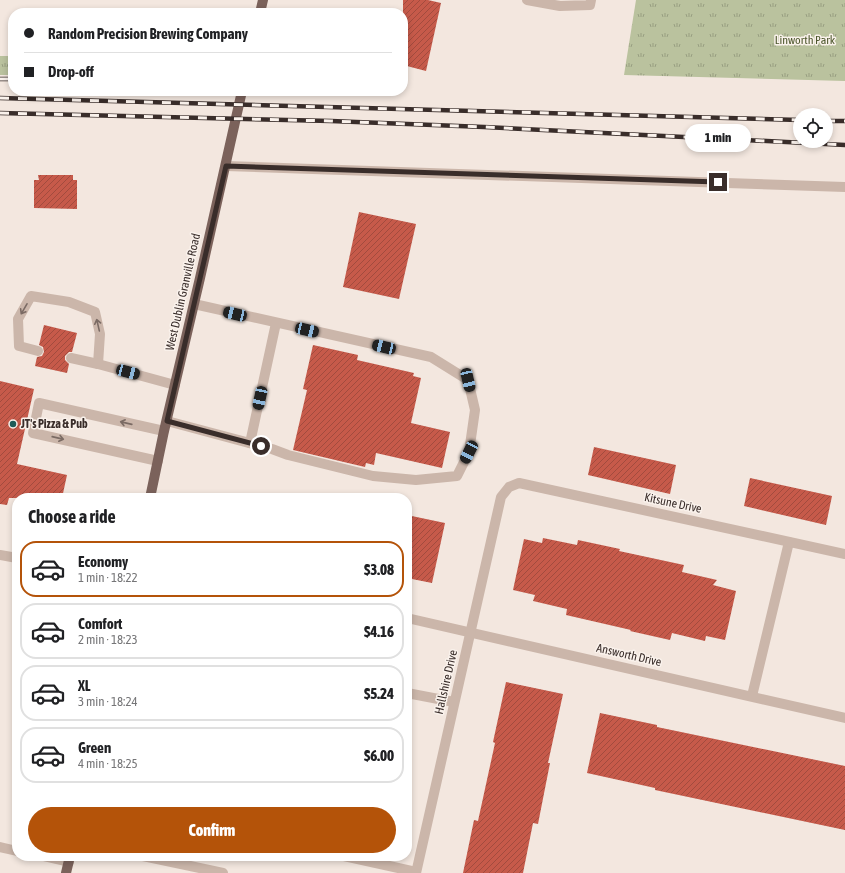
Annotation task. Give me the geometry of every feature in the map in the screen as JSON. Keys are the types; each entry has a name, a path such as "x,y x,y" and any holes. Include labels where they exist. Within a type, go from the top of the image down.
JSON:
{"main road":[{"name":"West Dublin Granville Road","path":"151,493 174,385 226,166 241,96"},
{"path":"66,873 69,861"}],"street":[{"path":"527,0 560,6 590,5 591,0"},
{"path":"226,166 845,187"},
{"path":"38,351 19,346 18,319 31,296 69,302 95,312 100,334 98,364"},
{"path":"167,421 272,449 288,455 374,476 416,480 457,476 469,452 475,410 468,380 431,357 194,304"},
{"path":"250,443 276,323"},
{"path":"71,358 174,385"},
{"path":"158,461 33,433 40,403 164,431"},
{"name":"Kitsune Drive","path":"501,497 509,487 519,483 845,554"},
{"name":"Hallshire Drive","path":"416,872 501,497"},
{"path":"752,696 788,542"},
{"path":"0,555 12,557"},
{"name":"Answorth Drive","path":"412,619 845,718"},
{"path":"412,694 454,702"},
{"path":"0,847 12,849"},
{"path":"167,861 223,873"},
{"path":"366,861 416,872"}],"green space":[{"name":"Linworth Park","path":"636,0 845,0 845,81 624,75"},
{"path":"0,56 8,56 8,75 0,75"}],"building":[{"path":"403,0 428,0 441,3 426,71 408,66 408,8 403,8"},
{"path":"38,175 73,175 73,180 77,180 77,209 34,208 34,180 39,180"},
{"path":"359,212 416,224 399,299 343,287"},
{"path":"44,325 77,333 72,352 69,352 65,356 65,360 69,364 67,373 35,366 37,357 42,356 44,352 43,347 39,345"},
{"path":"313,345 358,355 357,360 414,373 413,376 421,378 411,423 450,432 442,468 376,453 374,465 366,463 365,467 293,450 307,390 303,389"},
{"path":"0,381 34,389 17,464 67,475 63,493 12,493 12,498 9,498 7,505 0,504"},
{"path":"594,447 676,465 670,494 588,475"},
{"path":"750,478 832,496 826,525 744,506"},
{"path":"412,516 445,523 432,583 412,579"},
{"path":"543,538 577,545 578,540 620,549 619,551 684,565 682,572 717,580 713,585 736,591 725,640 706,636 705,641 672,633 670,640 630,631 631,630 566,615 567,609 533,601 535,595 513,590 524,539 542,543"},
{"path":"506,682 563,694 548,763 550,763 538,824 533,823 523,873 463,873 474,820 478,821 495,743 493,742"},
{"path":"600,713 657,725 657,727 845,766 845,830 655,790 655,788 587,773"}],"railway":[{"path":"0,79 8,79"},
{"path":"0,98 793,120"},
{"path":"0,113 331,121 845,145"},
{"path":"833,121 845,121"}],"place":[{"name":"JT's Pizza & Pub","path":"13,424"}],"route":[{"path":"261,446 167,421 174,385 226,166 718,182"}]}
